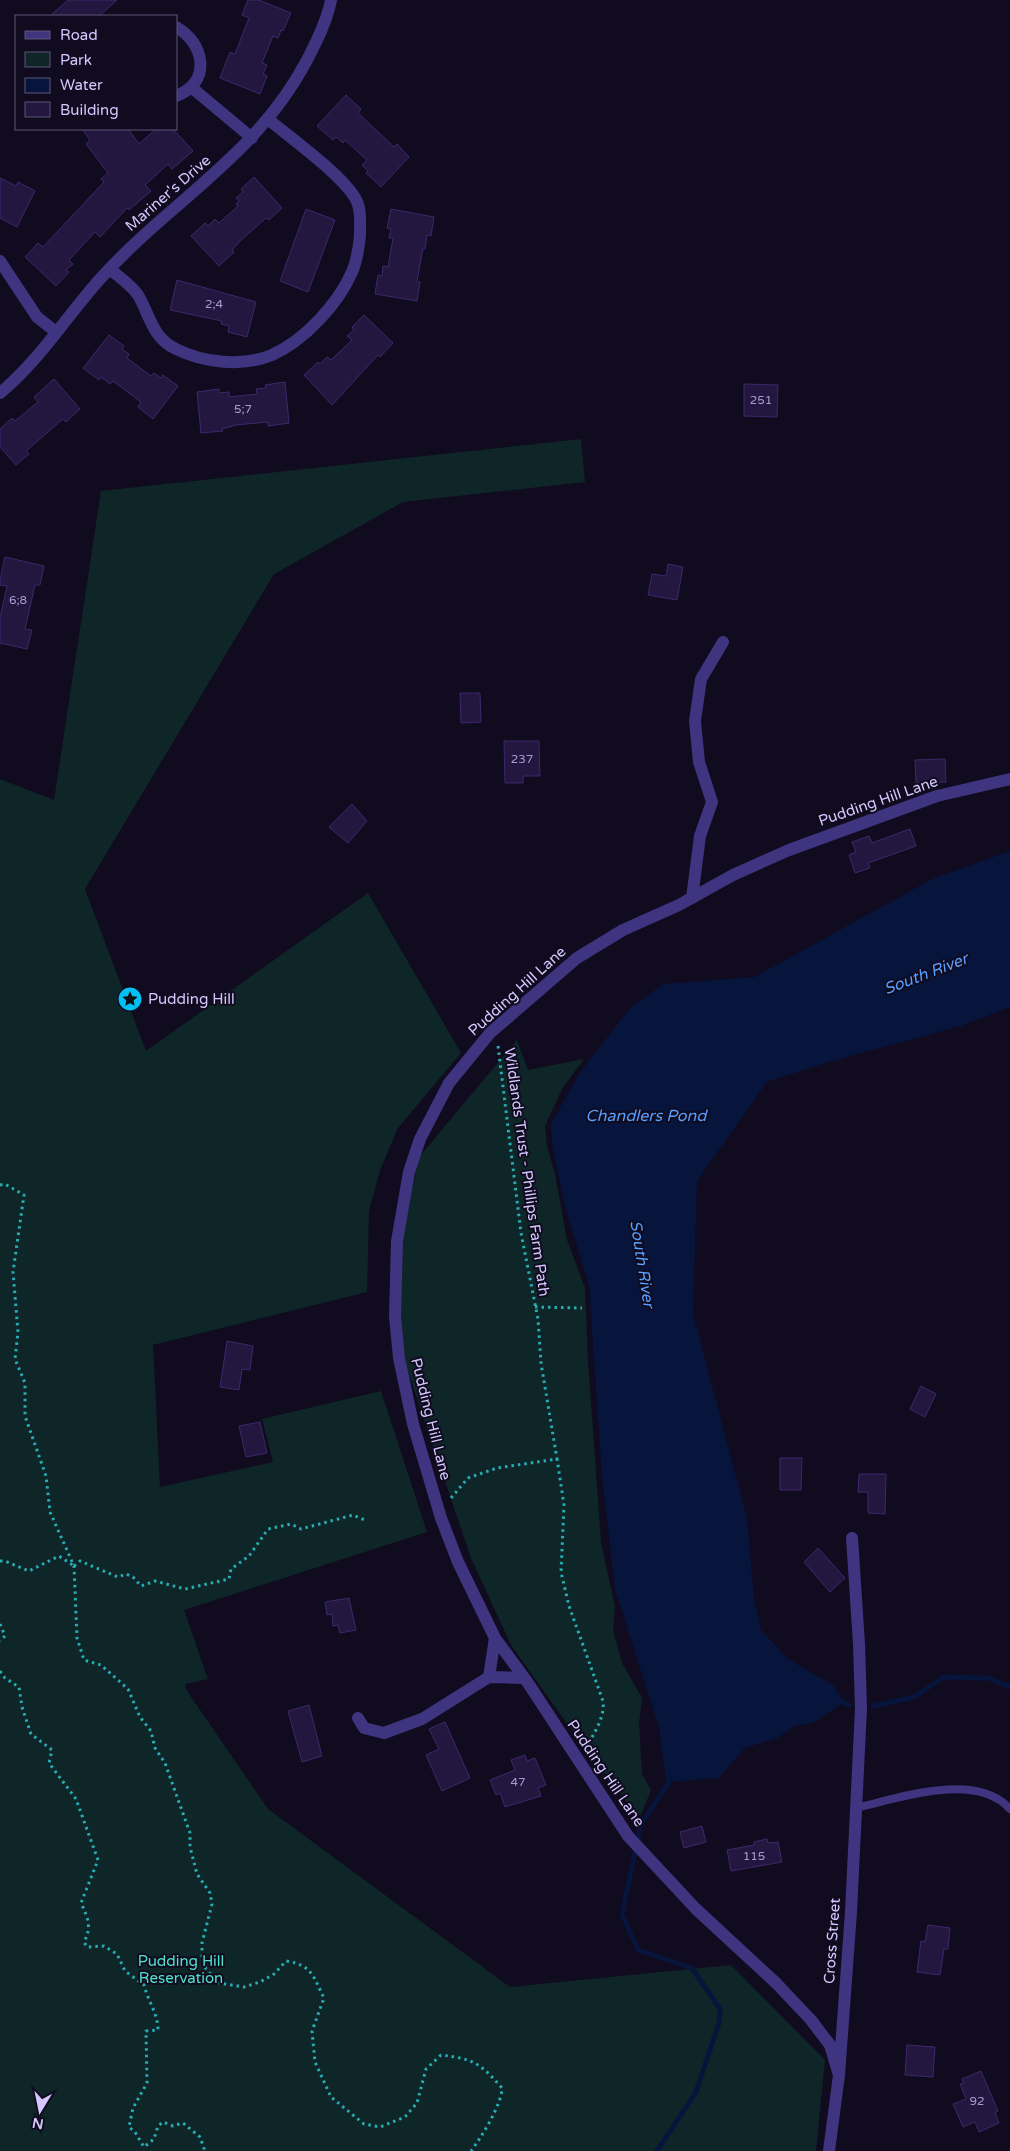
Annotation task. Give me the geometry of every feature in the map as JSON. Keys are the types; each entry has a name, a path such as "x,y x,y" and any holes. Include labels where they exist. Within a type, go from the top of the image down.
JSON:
{"street":[{"name":"Mariner's Drive","path":"0,393 21,375 110,269 252,138 268,119 302,68 318,39 331,0"},
{"path":"178,28 188,34 197,45 201,59 200,71 191,87 178,95"},
{"path":"191,87 252,138"},
{"path":"110,269 137,295 158,336 175,349 200,358 223,361 247,361 272,355 304,335 339,295 353,270 360,225 358,205 349,189 268,119"},
{"path":"0,260 36,317 56,332"},
{"path":"692,898 700,836 712,802 699,762 695,721 701,679 723,642"},
{"name":"Pudding Hill Lane","path":"839,2076 830,2045 806,2014 696,1909 628,1836 495,1638 458,1562 440,1518 420,1452 402,1377 395,1316 394,1278 400,1215 409,1172 420,1139 437,1104 468,1058 490,1033 558,974 597,944 692,898 760,861 892,811 938,796 1010,779"},
{"name":"Cross Street","path":"829,2151 839,2076 860,1733 859,1644 852,1538"},
{"path":"489,1677 495,1638"},
{"path":"358,1718 364,1728 384,1733 422,1719 489,1677 523,1678"}],"lane":[{"path":"856,1808 929,1791 970,1790 1002,1801 1010,1809"}],"path":[{"name":"Wildlands Trust - Phillips Farm Path","path":"497,1040 521,1233 535,1307 541,1363 564,1505 561,1572 569,1606 603,1701 604,1709 598,1727 585,1748"},
{"path":"0,1185 5,1184 24,1195 14,1272 18,1332 15,1359 25,1383 25,1416 46,1476 50,1512 74,1566 77,1638 84,1660 101,1665 128,1690 140,1717 151,1731 155,1748 165,1763 186,1820 197,1874 210,1893 212,1904 202,1943 202,1956 206,1968 219,1983 244,1987 260,1982 274,1974 286,1961 301,1963 310,1970 324,1998 312,2031 315,2062 331,2097 364,2124 380,2127 405,2117 417,2103 426,2069 441,2054 464,2057 483,2066 502,2088 502,2094 489,2119 487,2129 471,2151"},
{"name":"Wildlands Trust - Phillips Farm Path","path":"535,1307 582,1308"},
{"path":"450,1498 468,1478 497,1468 557,1459"},
{"path":"74,1566 80,1561 118,1577 126,1574 133,1577 141,1586 154,1581 185,1588 229,1579 231,1569 249,1556 268,1529 291,1524 301,1529 353,1515 367,1521"},
{"path":"0,1561 5,1561 29,1571 59,1556 74,1566"},
{"path":"0,1624 5,1636 0,1641"},
{"path":"0,1671 5,1678 19,1687 22,1707 31,1734 52,1750 49,1763 76,1799 92,1836 98,1860 82,1903 89,1920 90,1931 84,1942 87,1947 104,1946 117,1954 125,1971 144,1985 148,2000 158,2019 158,2030 146,2031 147,2083 133,2108 130,2128 135,2132 144,2147 154,2138 158,2126 163,2122 173,2126 183,2123 200,2137 205,2151"}],"green space":[{"name":"Pudding Hill Reservation","path":"581,439 585,482 403,502 274,574 85,889 146,1051 368,893 461,1053 398,1128 380,1170 369,1211 367,1292 153,1345 160,1487 273,1462 262,1419 381,1391 427,1532 184,1610 208,1679 185,1684 187,1691 268,1809 510,1987 731,1965 825,2060 816,2151 0,2151 0,779 54,800 101,491"},
{"path":"517,1040 528,1070 584,1059 562,1089 545,1126 547,1146 555,1174 567,1240 585,1288 588,1362 601,1542 615,1607 613,1630 622,1663 642,1698 639,1723 642,1774 651,1790 641,1815 637,1816 568,1725 511,1645 471,1558 407,1369 397,1299 404,1222 420,1156"}],"water":[{"name":"Chandlers Pond","path":"1010,851 1010,1007 961,1026 829,1062 767,1082 697,1181 693,1314 747,1518 754,1598 761,1630 788,1659 833,1685 844,1702 813,1723 795,1726 778,1738 745,1748 719,1778 669,1782 661,1734 615,1589 602,1476 589,1285 565,1207 552,1145 551,1124 580,1072 630,1008 663,984 755,977 932,879"}],"building":[{"path":"68,0 117,0 100,15 51,15"},
{"path":"248,0 259,0 291,13 278,38 273,36 262,63 267,65 263,74 267,76 260,94 220,78 230,52 235,54 249,18 242,15"},
{"path":"346,95 361,109 358,113 394,147 397,144 409,157 381,187 366,173 368,171 362,165 367,160 345,140 343,143 336,137 333,140 317,126"},
{"path":"83,130 129,130 139,144 155,130 174,130 193,151 172,169 168,164 145,185 151,191 129,210 127,208 100,237 95,232 69,260 73,264 66,270 69,272 56,286 25,257 38,243 43,247 104,182 101,179 108,173 86,144 90,140"},
{"path":"254,177 282,208 269,220 266,218 240,241 232,250 234,252 219,266 191,236 205,223 208,226 215,219 219,223 238,206 236,204 239,201 236,198 243,192 241,189"},
{"path":"0,178 16,186 18,182 35,191 17,227 0,218"},
{"path":"306,209 335,220 308,292 280,281"},
{"path":"391,209 434,217 431,236 427,235 425,249 423,248 417,281 420,282 417,301 375,294 378,275 382,276 383,266 388,267 393,238 389,238 391,229 387,228"},
{"path":"177,280 256,302 247,337 228,332 229,326 221,324 222,321 170,310"},
{"path":"364,315 393,343 380,357 378,355 332,405 304,375 318,362 320,364 327,357 331,360 352,340 347,336 354,330 352,327"},
{"path":"109,335 124,346 122,349 129,354 127,358 151,376 154,373 161,378 163,375 178,386 153,419 138,407 141,402 113,381 110,384 101,377 99,380 83,368"},
{"path":"54,379 80,409 66,422 63,419 26,451 29,454 16,465 0,447 0,429 12,418 15,421 38,402 34,397"},
{"path":"285,382 289,423 268,426 268,422 236,425 222,429 223,431 201,433 197,392 219,389 219,393 229,392 229,397 257,394 256,389 266,388 265,385"},
{"path":"744,384 778,385 777,417 744,416"},
{"path":"5,557 44,566 40,585 35,585 25,629 32,630 27,649 0,643 0,618 7,586 0,585"},
{"path":"668,564 683,567 677,600 648,595 652,574 666,576"},
{"path":"460,693 480,693 481,722 461,723"},
{"path":"504,741 539,741 540,776 523,776 523,783 505,783"},
{"path":"945,759 946,782 916,783 915,760"},
{"path":"352,804 367,821 348,843 329,827"},
{"path":"910,829 916,846 868,863 870,868 855,873 849,855 856,852 852,842 869,836 872,843"},
{"path":"227,1341 253,1346 250,1370 242,1369 239,1390 220,1387"},
{"path":"921,1386 936,1394 925,1417 910,1409"},
{"path":"260,1422 267,1453 246,1457 239,1426"},
{"path":"780,1458 802,1458 801,1490 780,1490"},
{"path":"859,1474 886,1474 885,1514 868,1513 868,1492 858,1492"},
{"path":"818,1548 845,1578 830,1592 804,1562"},
{"path":"349,1598 356,1630 340,1633 338,1625 333,1626 332,1614 327,1615 325,1602"},
{"path":"309,1705 322,1756 302,1762 288,1711"},
{"path":"445,1722 470,1778 442,1791 426,1755 439,1749 429,1729"},
{"path":"525,1755 527,1761 535,1758 546,1785 538,1788 541,1796 505,1807 500,1793 496,1795 490,1780 515,1770 511,1760"},
{"path":"702,1826 706,1842 684,1848 680,1832"},
{"path":"767,1839 768,1843 778,1842 782,1862 731,1871 727,1850 754,1845 754,1842"},
{"path":"928,1925 950,1928 948,1949 944,1949 940,1975 917,1972 921,1941 925,1942"},
{"path":"907,2045 935,2047 933,2077 905,2075"},
{"path":"981,2071 998,2111 995,2113 999,2123 979,2132 975,2122 963,2127 953,2104 966,2099 960,2084 964,2083 962,2079"}],"waterway":[{"name":"South River","path":"873,1706 914,1697 944,1677 988,1678 1010,1687"},
{"name":"South River","path":"839,1700 849,1705"},
{"name":"South River","path":"657,2151 696,2092 719,2023 720,2009 692,1968 638,1950 622,1914 641,1824 669,1782 662,1734"}],"place":[{"name":"Pudding Hill","path":"130,999"}]}
